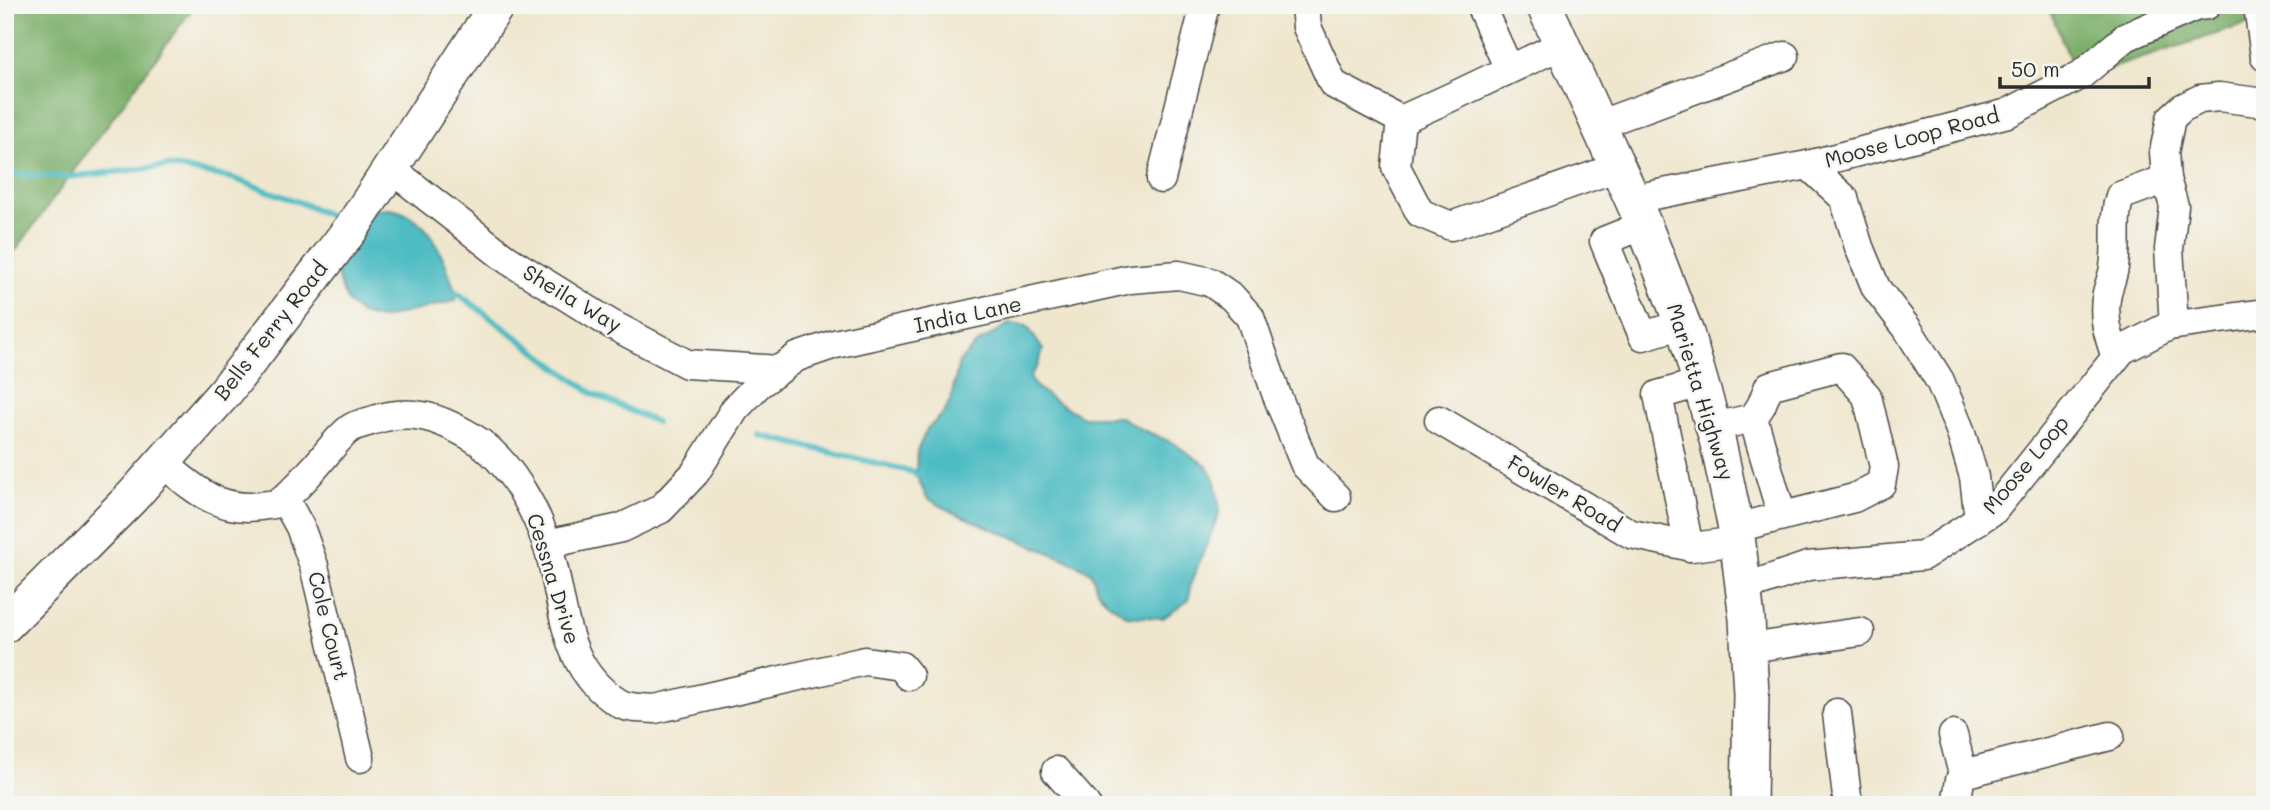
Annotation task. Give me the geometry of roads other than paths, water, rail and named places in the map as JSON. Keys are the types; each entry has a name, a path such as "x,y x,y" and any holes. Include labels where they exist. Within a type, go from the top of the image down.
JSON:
{"main road":[{"name":"Bells Ferry Road","path":"5,625 163,463 217,402 279,324 353,226 497,5"},
{"name":"Marietta Highway","path":"1545,5 1638,212 1683,324 1731,496 1749,648 1749,805"}],"street":[{"path":"1161,179 1205,5"},
{"path":"1305,5 1307,27 1333,84 1401,120"},
{"path":"1480,5 1509,69"},
{"name":"Moose Loop Road","path":"1638,212 2008,114 2081,75 2126,37 2197,6 2207,5"},
{"path":"2258,5 2265,57"},
{"path":"1401,120 1561,45"},
{"path":"1598,125 1785,56"},
{"path":"2174,325 2169,249 2174,206 2166,180 2164,152 2171,118 2182,108 2200,99 2219,97 2265,103"},
{"path":"1401,120 1396,167 1420,213 1451,226 1618,167"},
{"path":"1808,165 1844,198 1858,247 1876,288 1907,328 1940,381 1960,430 1974,477 1979,520"},
{"name":"Sheila Way","path":"390,169 508,260 609,323 687,363 779,370"},
{"path":"2116,357 2108,336 2104,313 2115,266 2116,209 2120,196 2166,180"},
{"name":"India Lane","path":"547,544 621,528 661,509 695,473 735,409 758,385 797,357 835,344 1130,279 1179,275 1210,282 1232,297 1250,317 1276,393 1305,465 1336,497"},
{"name":"Moose Loop","path":"1743,588 1808,566 1923,556 1994,510 2122,349 2169,326 2255,314"},
{"path":"1713,427 1753,418 1769,386 1841,367 1867,396 1884,467 1881,484 1854,498 1782,516 1753,418"},
{"path":"1689,547 1658,395 1700,383"},
{"name":"Cessna Drive","path":"163,463 197,491 225,505 253,507 277,503 284,498 302,482 350,428 385,416 411,413 445,422 475,439 502,462 538,517 547,544 565,629 581,665 593,683 621,705 655,709 865,661 901,666 909,676"},
{"name":"Fowler Road","path":"1439,419 1631,534 1689,547 1737,534 1782,516"},
{"name":"Cole Court","path":"284,498 300,527 314,566 360,758"},
{"path":"1749,648 1860,632"},
{"path":"1837,713 1850,805"},
{"path":"1953,735 1964,774"},
{"path":"1956,805 1960,780 1964,774 2110,736"},
{"path":"1056,771 1086,805"}],"water":[{"path":"389,209 416,220 435,242 457,296 455,301 380,319 361,314 348,303 334,261 363,211"},
{"path":"1009,324 1027,326 1043,350 1037,367 1030,376 1034,385 1053,400 1083,417 1121,417 1173,443 1207,466 1215,481 1220,511 1190,585 1189,600 1163,618 1127,616 1106,601 1097,590 1091,572 952,512 927,498 916,475 917,451 927,429 943,414 951,399 959,362 975,345"}],"waterway":[{"path":"5,174 69,177 168,166 232,178 304,204 343,222"},
{"path":"456,292 593,394 656,422"},
{"path":"759,435 913,472 916,475"}]}
